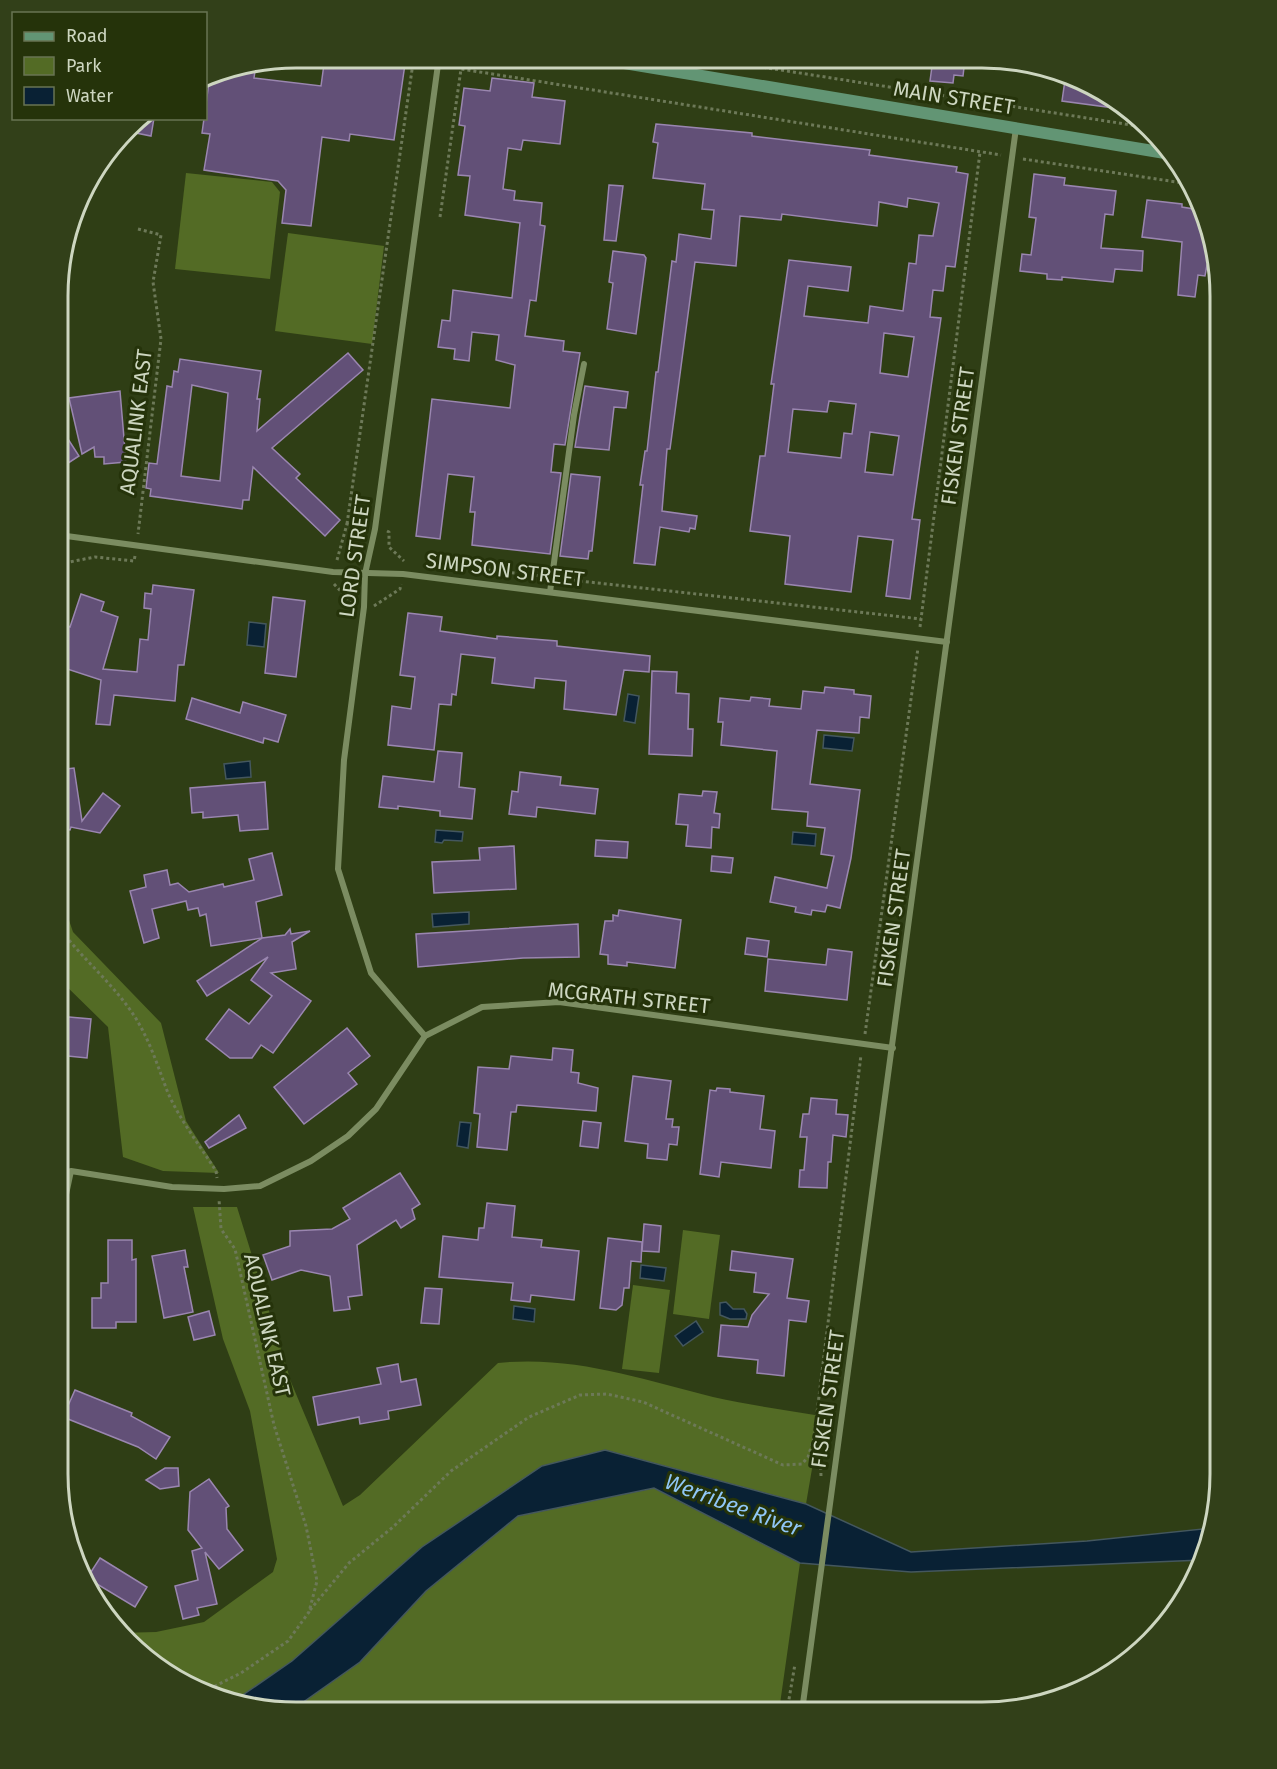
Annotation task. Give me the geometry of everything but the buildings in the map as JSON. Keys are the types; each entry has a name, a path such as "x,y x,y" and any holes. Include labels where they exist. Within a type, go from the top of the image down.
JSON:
{"main road":[{"name":"MAIN STREET","path":"654,68 1158,152"}],"street":[{"name":"LORD STREET","path":"425,1036 371,973 338,869 344,760 364,607 364,573 375,529 438,68"},
{"name":"FISKEN STREET","path":"803,1702 1016,128"},
{"path":"550,592 574,414 584,364"},
{"name":"SIMPSON STREET","path":"68,536 333,572 403,574 947,642"},
{"name":"MCGRATH STREET","path":"68,1185 71,1171 172,1187 218,1189 260,1186 311,1161 348,1136 375,1109 425,1036 482,1007 559,1002 893,1048"}],"path":[{"path":"347,524 412,68"},
{"path":"768,68 1133,125"},
{"path":"440,217 461,69 1179,182"},
{"path":"309,1612 349,1563 393,1527 451,1471 530,1417 580,1395 607,1394 636,1400 783,1465 802,1464 808,1457 814,1437 862,1044 919,638 980,152"},
{"name":"AQUALINK EAST","path":"137,546 161,339 153,282 161,235 138,229"},
{"path":"68,562 95,557 134,561 137,546"},
{"name":"AQUALINK EAST","path":"68,939 90,960 135,1017 152,1048 169,1095 216,1171 221,1229 236,1249 274,1425 306,1526 316,1567 317,1581 309,1612 288,1641 241,1673 214,1686"},
{"path":"814,1437 820,1448 821,1480"},
{"path":"789,1702 795,1661"}],"green space":[{"path":"186,173 272,182 280,192 270,279 175,269"},
{"path":"288,233 384,246 372,344 275,331"},
{"path":"68,917 73,932 161,1023 186,1121 219,1173 163,1171 123,1157 108,1027 68,988"},
{"path":"193,1207 237,1207 291,1382 343,1506 360,1495 498,1363 526,1361 580,1365 607,1370 713,1397 821,1416 806,1504 606,1450 243,1695 237,1694 208,1684 182,1671 145,1645 132,1633 156,1632 204,1622 273,1572 277,1559 250,1411 223,1339"},
{"path":"683,1230 720,1235 709,1319 673,1314"},
{"path":"633,1285 670,1290 659,1373 622,1369"},
{"path":"654,1488 800,1563 780,1702 303,1702 360,1662 426,1591 518,1516"}],"water":[{"path":"249,622 266,624 264,647 247,645"},
{"path":"628,694 639,696 635,723 624,721"},
{"path":"824,735 854,738 852,751 823,748"},
{"path":"250,761 251,777 226,779 224,764"},
{"path":"436,830 463,832 462,841 435,842"},
{"path":"793,832 816,834 815,846 792,844"},
{"path":"469,912 469,924 433,927 432,914"},
{"path":"460,1122 471,1123 468,1148 457,1146"},
{"path":"641,1265 666,1268 664,1281 640,1278"},
{"path":"726,1302 733,1309 744,1309 747,1314 746,1319 730,1319 720,1315 720,1303"},
{"path":"514,1306 535,1309 534,1322 513,1319"},
{"path":"696,1321 703,1332 683,1346 675,1336"},
{"name":"Werribee River","path":"605,1450 806,1504 911,1552 1087,1541 1203,1529 1192,1560 911,1572 800,1563 654,1488 518,1516 426,1591 360,1662 303,1702 266,1700 243,1695 292,1661 422,1547 542,1466"}]}
